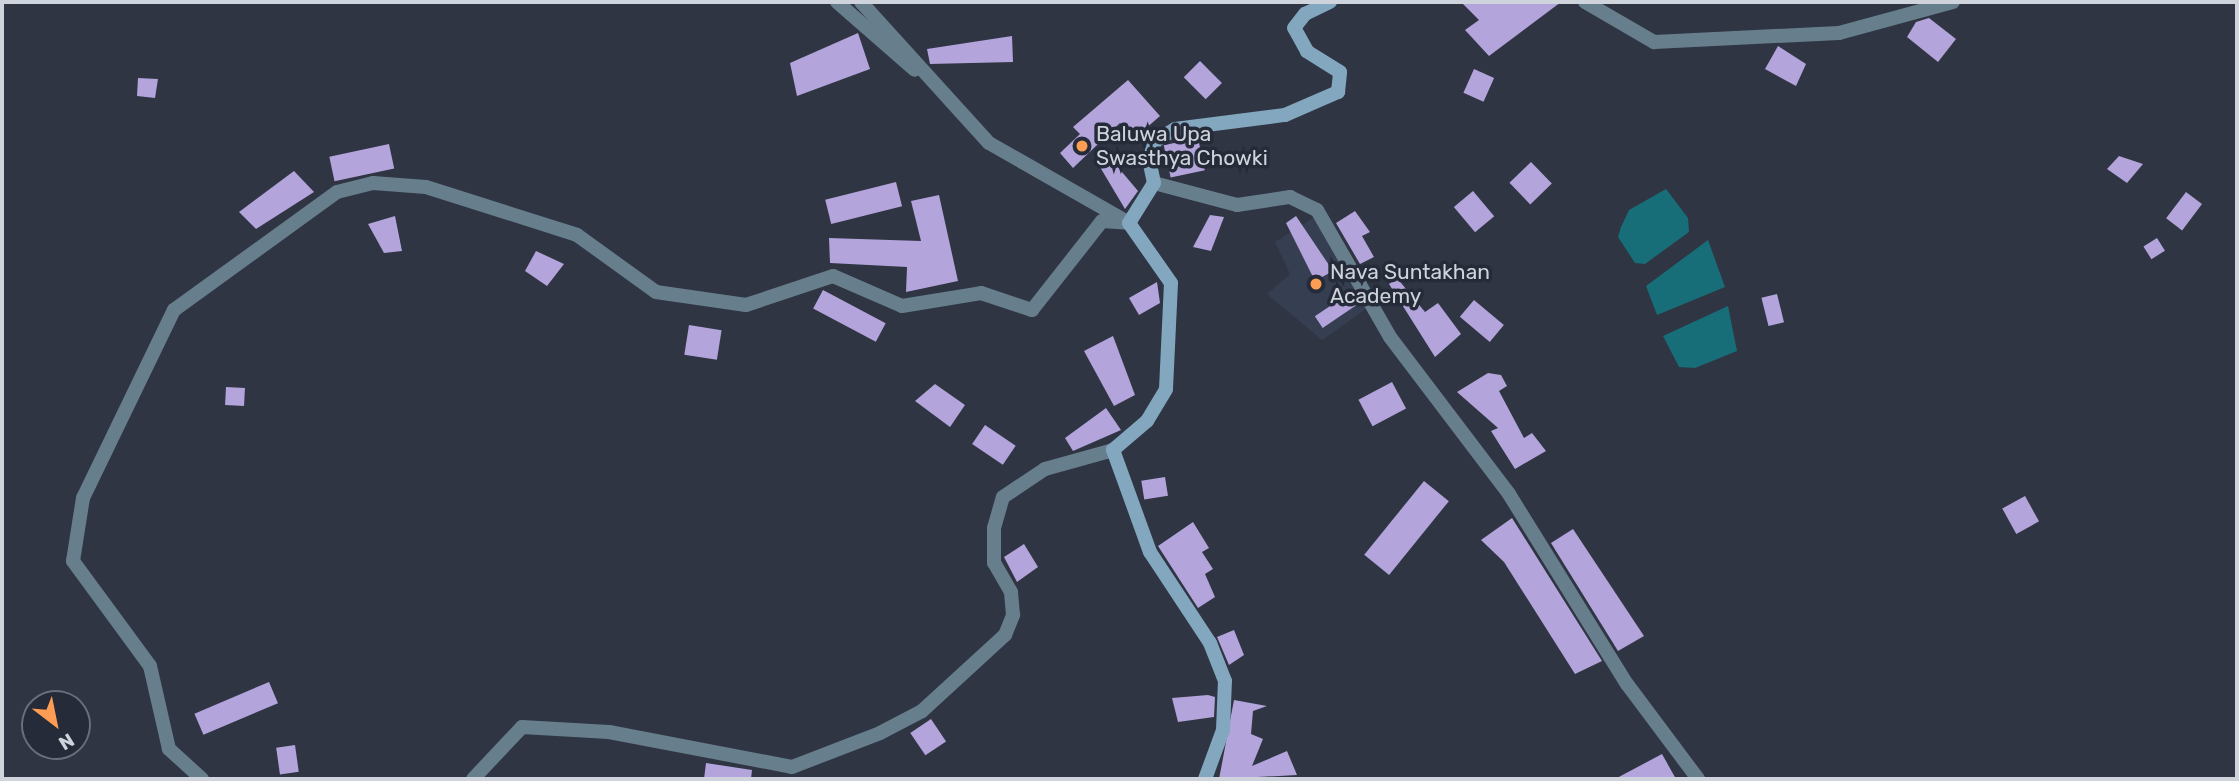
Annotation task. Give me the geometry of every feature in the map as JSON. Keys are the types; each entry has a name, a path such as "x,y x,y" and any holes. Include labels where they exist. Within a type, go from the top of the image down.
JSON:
{"street":[{"path":"837,2 900,61 931,80"},
{"path":"473,779 523,727 609,732 793,773 880,733 975,669 1005,635 1013,615 1011,592 994,563 994,528 1003,497 1045,469 1113,450 1147,421 1167,389 1171,283 1129,223 989,143 861,2"},
{"path":"1129,223 1154,183 1149,160 1155,141 1175,129 1285,115 1338,92 1340,72 1307,51 1294,28 1305,14 1330,2"},
{"path":"1585,2 1654,42 1839,33 1953,2"},
{"path":"202,779 169,749 150,666 72,561 83,498 174,310 337,192 373,183 426,187 577,235 656,292 746,305 833,275 902,306 981,293 1032,310 1101,221 1129,223"},
{"path":"1154,183 1237,205 1290,197 1317,210 1390,337 1509,494 1627,684 1698,779"},
{"path":"1113,450 1150,552 1210,643 1225,681 1223,730 1205,779"}],"shaded area":[{"name":"Nava Suntakhan Academy","path":"1315,217 1366,309 1322,340 1267,294 1290,274 1275,242"}],"water":[{"path":"1666,189 1688,218 1689,232 1645,264 1635,263 1618,237 1621,227 1629,210"},
{"path":"1708,240 1725,287 1657,315 1646,286"},
{"path":"1728,306 1737,351 1695,368 1679,367 1663,336"}],"building":[{"path":"1461,2 1561,2 1489,56 1465,30 1479,20"},
{"path":"1929,18 1956,39 1938,62 1907,37 1916,22"},
{"path":"858,33 870,69 797,96 790,63"},
{"path":"1012,36 1013,62 930,64 927,49"},
{"path":"1778,46 1806,64 1796,86 1765,69"},
{"path":"1200,61 1222,83 1206,99 1184,77"},
{"path":"1474,69 1494,78 1484,102 1463,93"},
{"path":"138,78 158,79 155,98 137,96"},
{"path":"1128,80 1160,116 1137,136 1120,123 1073,168 1060,153 1080,134 1073,127"},
{"path":"1198,138 1205,170 1171,178 1164,145"},
{"path":"389,144 394,168 335,181 329,157"},
{"path":"2119,156 2143,164 2127,183 2107,169"},
{"path":"1111,159 1138,191 1125,209 1097,162"},
{"path":"1531,162 1552,184 1530,204 1509,183"},
{"path":"294,171 314,192 256,229 239,212"},
{"path":"896,182 902,206 831,224 825,200"},
{"path":"1473,191 1494,216 1475,232 1454,207"},
{"path":"2186,192 2202,204 2182,230 2166,218"},
{"path":"939,195 958,281 906,292 907,267 830,263 829,238 921,241 911,201"},
{"path":"1355,211 1370,232 1362,236 1374,257 1360,264 1336,223"},
{"path":"1210,215 1224,217 1211,251 1193,247"},
{"path":"395,216 402,251 384,253 368,224"},
{"path":"1296,216 1333,271 1315,281 1286,223"},
{"path":"2157,238 2165,251 2151,259 2143,246"},
{"path":"536,251 564,264 547,286 525,271"},
{"path":"1397,278 1425,312 1438,303 1461,334 1435,357 1389,284"},
{"path":"1157,282 1160,303 1139,315 1129,298"},
{"path":"823,290 886,323 876,342 813,309"},
{"path":"1348,294 1356,306 1323,328 1315,316"},
{"path":"1777,294 1784,322 1768,326 1761,298"},
{"path":"1474,300 1504,325 1490,342 1460,317"},
{"path":"689,325 722,330 717,360 684,355"},
{"path":"1113,336 1135,395 1114,406 1084,351"},
{"path":"1488,373 1501,375 1507,386 1499,391 1524,438 1532,433 1546,451 1515,469 1491,431 1498,428 1457,392"},
{"path":"1392,382 1406,408 1373,426 1358,400"},
{"path":"935,384 965,405 950,427 915,401"},
{"path":"226,387 245,388 244,406 225,405"},
{"path":"1106,408 1121,430 1073,451 1065,438"},
{"path":"985,425 1016,446 1003,465 972,444"},
{"path":"1165,477 1168,496 1144,500 1141,481"},
{"path":"1424,481 1449,501 1389,575 1364,555"},
{"path":"2025,496 2039,521 2016,534 2002,509"},
{"path":"1512,518 1602,661 1575,674 1504,562 1481,540"},
{"path":"1193,522 1209,548 1202,552 1213,569 1205,574 1215,597 1198,608 1158,546"},
{"path":"1573,529 1644,636 1618,651 1551,543"},
{"path":"1024,544 1038,567 1017,582 1004,557"},
{"path":"1234,630 1244,655 1229,665 1217,637"},
{"path":"269,682 278,703 203,735 194,714"},
{"path":"1208,695 1215,697 1214,717 1178,722 1172,698"},
{"path":"1234,700 1267,706 1253,711 1251,734 1263,739 1252,766 1287,751 1297,775 1219,779"},
{"path":"931,719 946,741 925,755 910,733"},
{"path":"295,745 299,772 280,774 276,748"},
{"path":"1662,754 1676,779 1615,779"},
{"path":"706,763 752,770 751,779 704,779"}],"place":[{"name":"Baluwa Upa Swasthya Chowki","path":"1082,146"},
{"name":"Nava Suntakhan Academy","path":"1316,284"}]}
